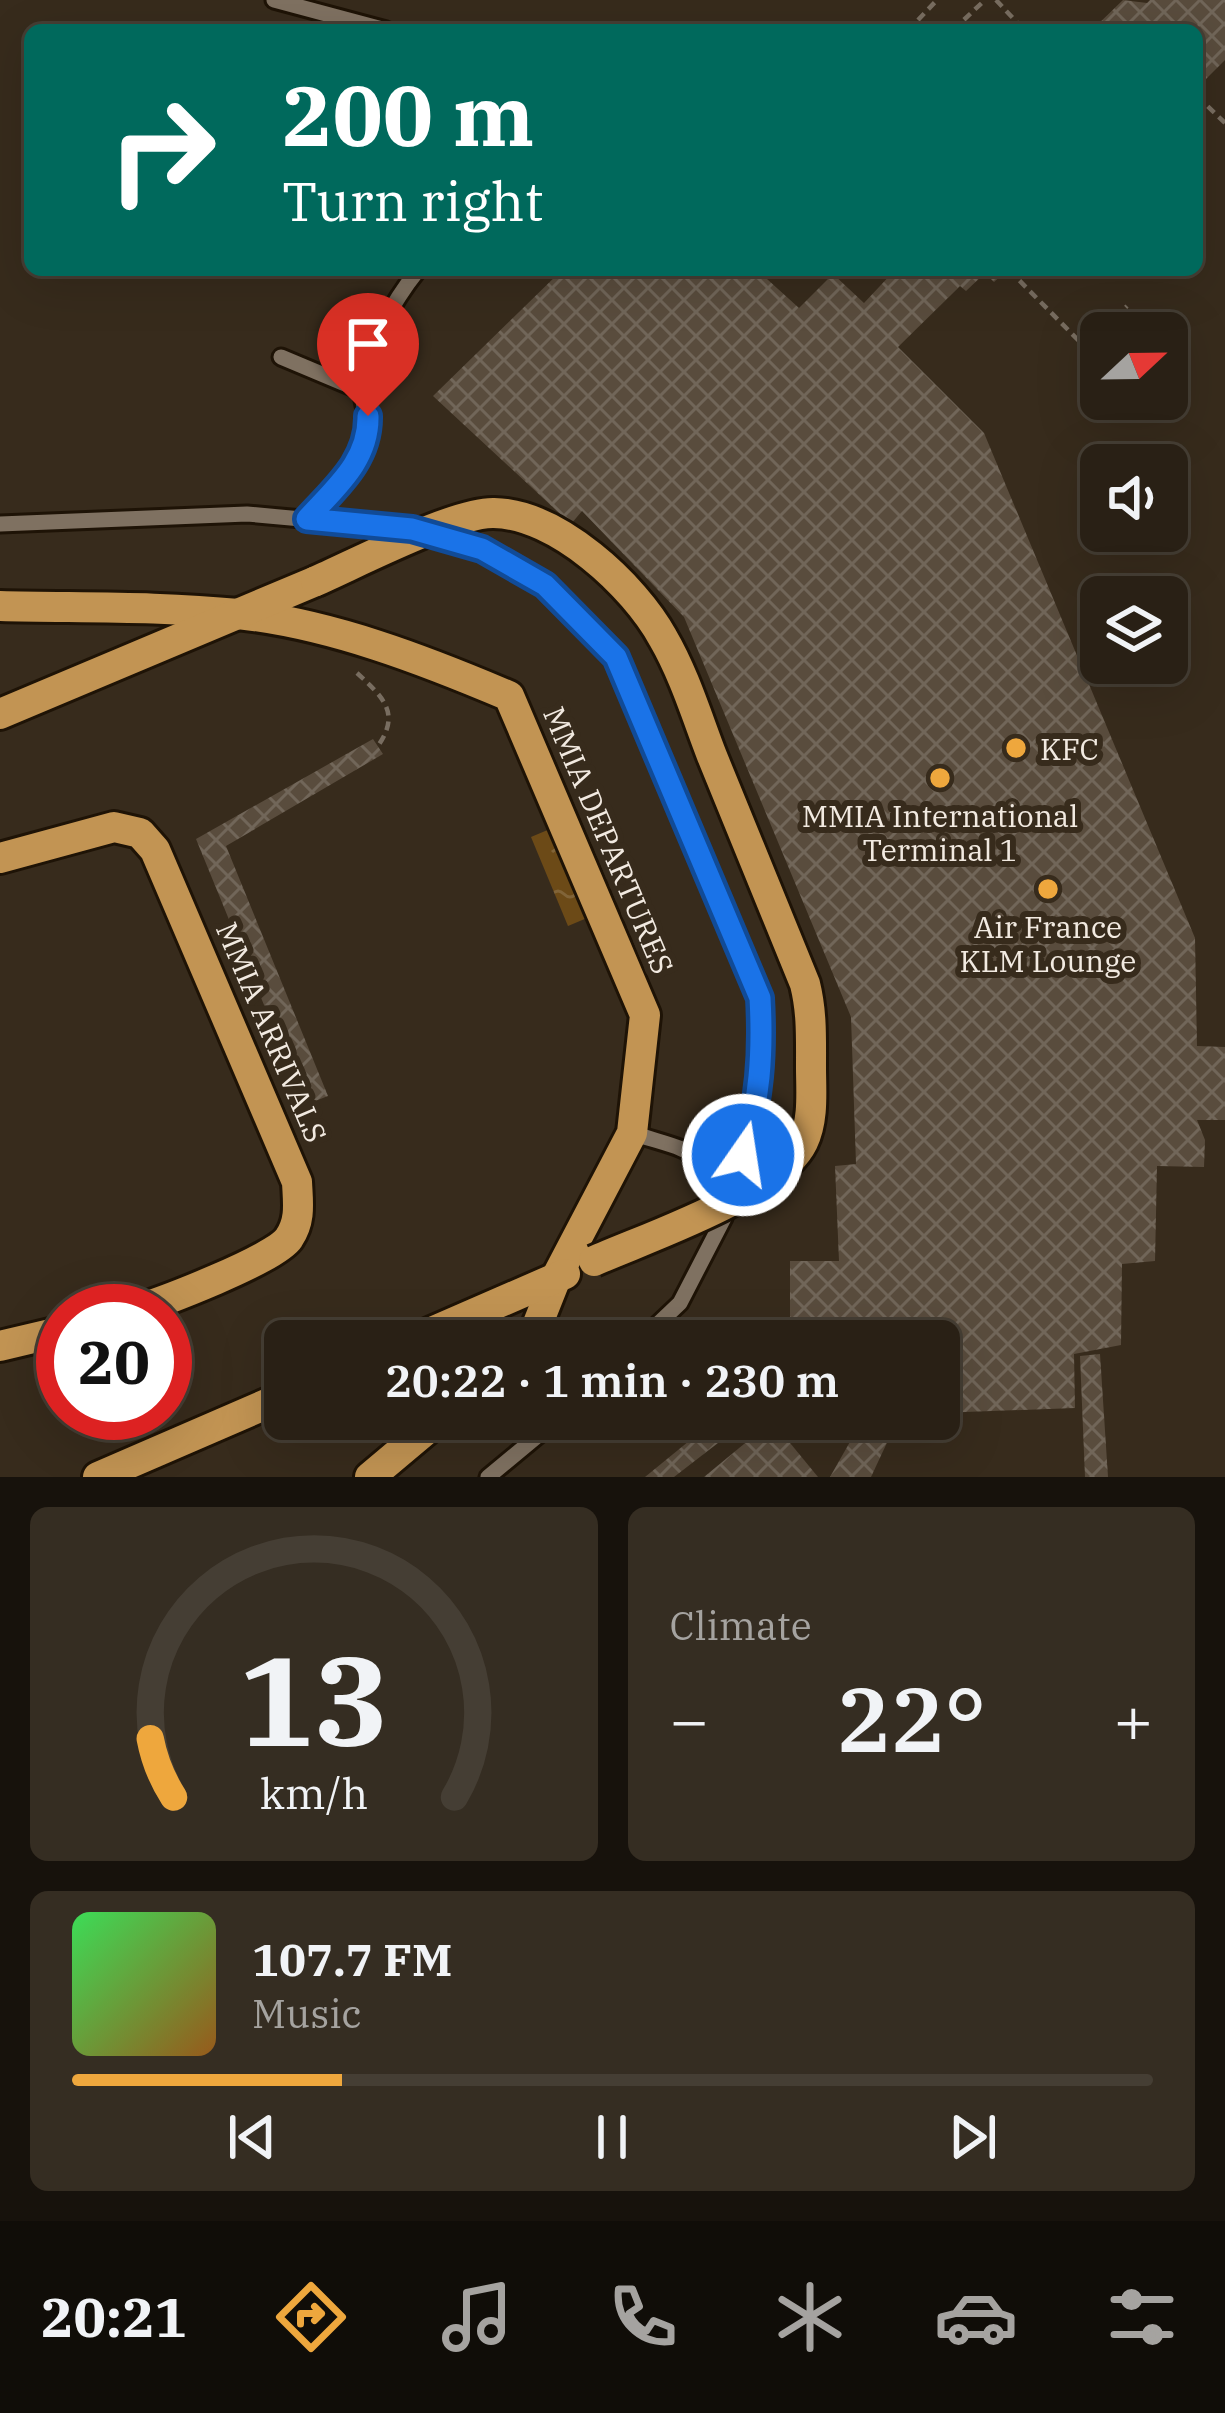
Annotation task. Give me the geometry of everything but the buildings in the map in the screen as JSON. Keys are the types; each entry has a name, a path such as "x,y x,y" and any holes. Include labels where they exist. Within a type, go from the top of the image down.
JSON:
{"main road":[{"name":"MMIA DEPARTURES","path":"0,713 464,518 498,512 529,517 560,531 645,612 675,664 805,984 811,1010 810,1117 803,1142 775,1176 749,1192 459,1320"},
{"name":"MMIA DEPARTURES","path":"0,605 237,614 304,625 450,671 509,696 645,1015 632,1133 556,1278 539,1320"},
{"name":"MMIA ARRIVALS","path":"0,858 114,826 140,833 155,850 297,1182 299,1218 286,1244 192,1288"},
{"path":"0,1346 36,1337"},
{"path":"98,1477 264,1405"},
{"path":"370,1477 414,1440"}],"lane":[{"path":"274,0 364,24"},
{"path":"307,519 348,475 369,442 362,391 392,303 413,276"},
{"path":"281,357 362,391"},
{"path":"0,524 195,514 412,529 482,549 545,585 616,657 760,998 763,1058 753,1123 724,1218 680,1303 662,1320"},
{"path":"632,1133 701,1159 709,1169 724,1218"},
{"path":"488,1477 533,1440"}],"path":[{"path":"918,20 938,0"},
{"path":"959,24 985,0"},
{"path":"996,0 1018,24"},
{"path":"1203,102 1225,123"},
{"path":"1015,276 1085,347 1127,306"},
{"path":"349,666 384,702 389,730 378,746"}],"water":[{"path":"569,821 606,910 568,926 531,837"}],"place":[{"name":"KFC","path":"1016,748"},
{"name":"MMIA International Terminal 1","path":"940,778"},
{"name":"Air France KLM Lounge","path":"1048,889"}],"route":[{"path":"368,416 369,442 348,475 307,519 412,529 482,549 545,585 616,657 760,998 763,1058 743,1155"}]}
